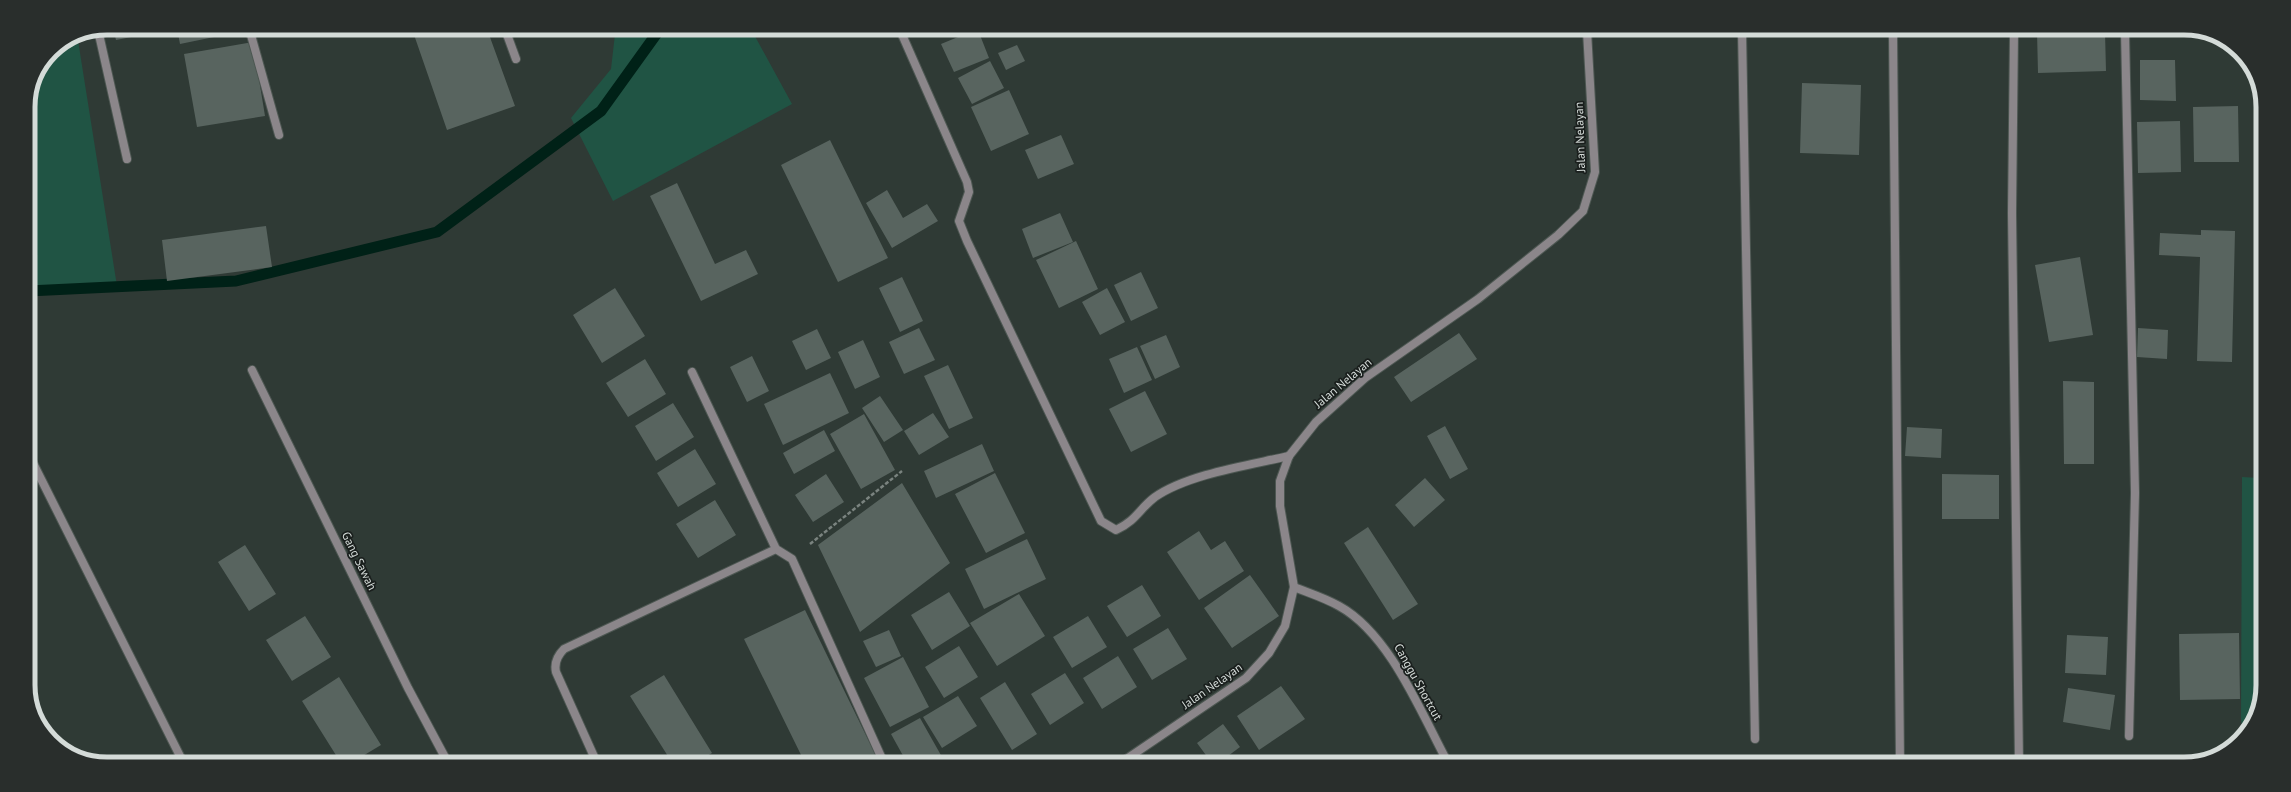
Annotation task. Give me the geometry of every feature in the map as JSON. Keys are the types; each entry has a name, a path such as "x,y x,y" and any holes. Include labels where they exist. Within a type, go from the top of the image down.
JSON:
{"street":[{"path":"99,35 127,159"},
{"path":"251,35 279,135"},
{"path":"507,35 516,59"},
{"path":"902,35 967,182 969,192 959,221 967,241 1101,521 1116,530 1130,523 1155,497 1188,480 1289,456"},
{"name":"Jalan Nelayan","path":"1129,757 1246,678 1269,653 1284,626 1294,588 1280,506 1280,481 1289,456 1316,422 1365,378 1478,299 1558,235 1583,211 1595,172 1587,35"},
{"path":"1742,35 1755,740"},
{"path":"1893,35 1900,757"},
{"path":"2014,35 2012,213 2019,757"},
{"path":"2125,35 2135,493 2129,736"},
{"name":"Gang Sawah","path":"252,370 404,681 445,757"},
{"path":"692,372 776,549 792,559 881,757"},
{"path":"35,467 180,757"},
{"path":"594,757 556,672 555,665 560,653 564,649 776,549"},
{"name":"Canggu Shortcut","path":"1294,588 1340,606 1386,648 1445,757"}],"path":[{"path":"792,559 902,471"}],"green space":[{"path":"615,35 754,35 792,104 613,201 571,118 611,69"},
{"path":"78,41 117,286 35,292 36,93 40,80 47,67 56,56 67,47"},
{"path":"2242,477 2256,478 2256,690 2251,712 2242,727"}],"building":[{"path":"115,35 141,35 116,40"},
{"path":"178,35 219,35 219,36 180,44"},
{"path":"414,35 489,35 515,106 447,130"},
{"path":"963,35 980,35 989,58 954,72 941,44"},
{"path":"1812,35 1846,35 1812,37"},
{"path":"2037,35 2105,35 2106,71 2038,73"},
{"path":"253,42 265,116 197,127 184,54"},
{"path":"1017,45 1025,61 1006,70 998,53"},
{"path":"2140,60 2175,60 2176,101 2140,100"},
{"path":"990,61 1004,88 972,104 958,78"},
{"path":"1802,83 1861,85 1859,155 1800,153"},
{"path":"1009,90 1029,134 991,151 971,107"},
{"path":"2238,106 2239,162 2194,162 2193,107"},
{"path":"2180,121 2181,172 2138,173 2137,122"},
{"path":"1061,135 1074,164 1038,179 1025,150"},
{"path":"830,140 888,258 838,282 781,165"},
{"path":"677,183 715,264 746,250 758,274 701,301 650,196"},
{"path":"887,190 903,218 927,204 938,221 892,248 866,203"},
{"path":"1060,213 1073,242 1033,258 1022,229"},
{"path":"266,226 272,267 167,281 162,240"},
{"path":"2201,230 2235,231 2232,362 2197,361 2200,257 2159,255 2160,233 2201,235"},
{"path":"1076,241 1098,289 1059,308 1036,260"},
{"path":"2080,257 2093,335 2049,342 2035,265"},
{"path":"1141,272 1158,308 1131,321 1114,285"},
{"path":"902,277 923,321 900,332 879,288"},
{"path":"615,288 645,336 602,363 573,315"},
{"path":"1107,288 1125,322 1100,335 1082,302"},
{"path":"919,328 935,360 904,374 889,342"},
{"path":"2138,328 2168,330 2167,359 2137,357"},
{"path":"817,329 831,358 806,370 792,341"},
{"path":"1459,333 1477,359 1411,402 1394,377"},
{"path":"1166,335 1180,367 1155,379 1140,346"},
{"path":"863,340 880,377 855,389 838,352"},
{"path":"1137,347 1152,380 1124,393 1109,359"},
{"path":"752,356 769,391 747,402 730,367"},
{"path":"645,359 666,394 628,417 606,383"},
{"path":"948,365 973,418 949,429 924,376"},
{"path":"830,373 849,413 783,445 764,404"},
{"path":"2063,381 2094,382 2094,464 2064,464"},
{"path":"1145,391 1167,434 1131,452 1109,409"},
{"path":"880,396 903,430 884,442 862,408"},
{"path":"673,403 694,437 656,461 635,426"},
{"path":"933,413 949,437 919,455 904,431"},
{"path":"864,414 895,470 861,489 830,434"},
{"path":"1445,426 1468,469 1450,479 1427,436"},
{"path":"1907,427 1942,429 1941,458 1905,456"},
{"path":"824,430 835,451 794,474 783,453"},
{"path":"982,444 994,471 936,498 924,471"},
{"path":"695,449 716,484 678,507 657,473"},
{"path":"995,473 1025,533 986,553 955,494"},
{"path":"826,474 844,502 813,522 795,495"},
{"path":"1942,474 1999,475 1999,519 1942,519"},
{"path":"1425,478 1445,500 1414,527 1395,505"},
{"path":"902,483 950,563 860,632 818,545"},
{"path":"715,500 736,535 698,558 676,524"},
{"path":"1368,527 1418,604 1393,620 1344,543"},
{"path":"1199,531 1211,550 1225,541 1244,571 1199,600 1167,552"},
{"path":"1027,539 1046,579 984,609 965,569"},
{"path":"245,545 276,594 249,611 218,562"},
{"path":"1250,575 1279,616 1232,648 1204,608"},
{"path":"1142,585 1161,616 1127,637 1107,606"},
{"path":"949,592 970,626 932,650 911,615"},
{"path":"1019,594 1045,636 997,666 970,623"},
{"path":"805,610 877,757 802,757 744,639"},
{"path":"305,616 331,657 292,681 266,640"},
{"path":"1088,616 1107,647 1072,668 1053,637"},
{"path":"1168,628 1187,659 1152,680 1133,649"},
{"path":"889,630 901,656 876,667 863,641"},
{"path":"2239,633 2240,699 2180,700 2179,634"},
{"path":"2067,635 2108,637 2106,675 2065,673"},
{"path":"959,646 978,677 944,698 925,667"},
{"path":"1118,656 1137,687 1102,709 1083,678"},
{"path":"903,657 929,707 890,727 864,678"},
{"path":"1065,673 1084,703 1050,725 1031,694"},
{"path":"664,675 712,753 706,757 668,757 630,696"},
{"path":"339,677 381,745 361,757 337,757 302,701"},
{"path":"1005,682 1037,734 1012,750 980,698"},
{"path":"1281,686 1305,719 1259,750 1237,716"},
{"path":"2068,688 2115,695 2110,730 2063,722"},
{"path":"958,696 977,726 942,748 923,717"},
{"path":"920,718 942,757 904,757 891,734"},
{"path":"1223,724 1240,747 1227,757 1207,757 1197,743"}],"waterway":[{"path":"35,291 236,281 437,232 601,111 656,35"}]}
